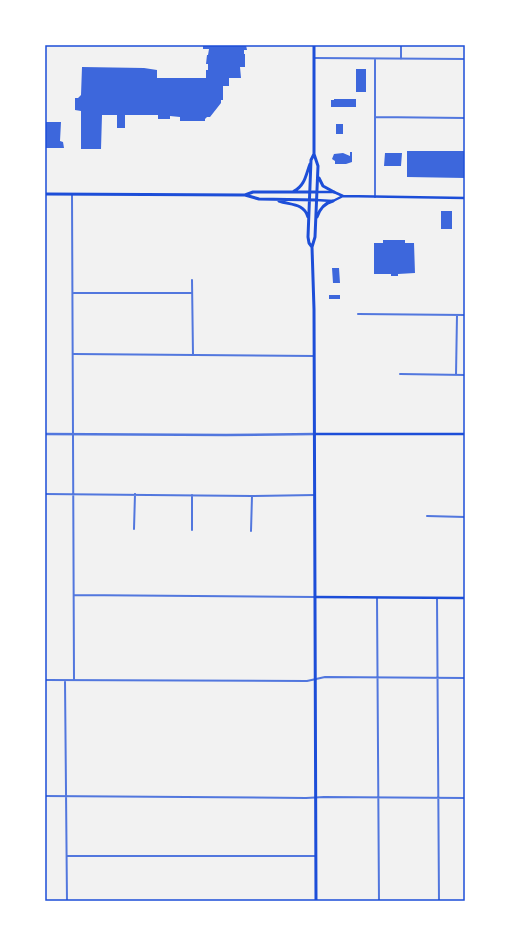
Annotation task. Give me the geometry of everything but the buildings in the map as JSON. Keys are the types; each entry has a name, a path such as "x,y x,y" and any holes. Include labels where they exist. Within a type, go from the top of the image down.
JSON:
{"main road":[{"path":"314,45 314,154 318,166 315,237 312,247 315,434 316,901"},
{"path":"289,192 297,190 302,185 314,154"},
{"path":"311,160 308,237 309,243 312,247"},
{"path":"317,173 323,186 343,196 465,198"},
{"path":"245,195 253,192 334,192"},
{"path":"45,194 245,195 258,199 334,201"},
{"path":"316,220 318,213 326,203 343,196"},
{"path":"277,200 302,207 308,220"},
{"path":"315,434 465,434"},
{"path":"315,596 465,598"}],"street":[{"path":"401,45 401,59"},
{"path":"314,58 465,59"},
{"path":"375,59 375,197"},
{"path":"375,117 465,118"},
{"path":"72,194 74,321 74,679"},
{"path":"192,280 193,355"},
{"path":"73,293 192,293"},
{"path":"358,314 465,315"},
{"path":"456,375 457,315"},
{"path":"74,354 314,356"},
{"path":"400,374 465,374"},
{"path":"45,434 315,434"},
{"path":"45,494 252,496 315,495"},
{"path":"134,529 135,494"},
{"path":"192,495 192,530"},
{"path":"251,531 252,496"},
{"path":"427,516 465,517"},
{"path":"74,595 315,596"},
{"path":"378,598 379,901"},
{"path":"437,598 439,901"},
{"path":"45,680 307,681 325,677 465,678"},
{"path":"65,681 67,901"},
{"path":"45,796 465,798"},
{"path":"67,856 316,856"}]}
